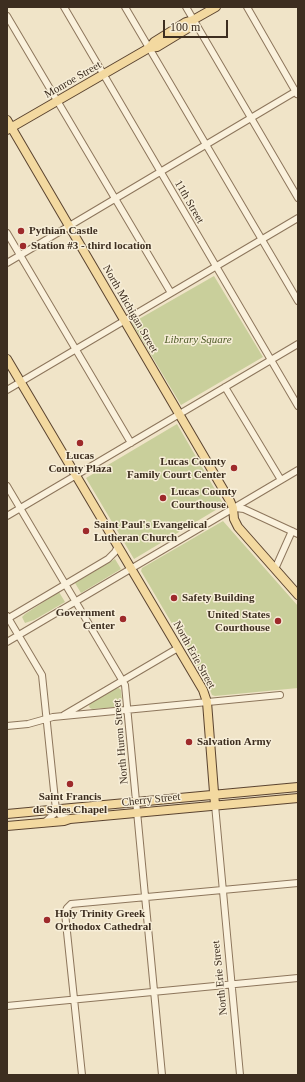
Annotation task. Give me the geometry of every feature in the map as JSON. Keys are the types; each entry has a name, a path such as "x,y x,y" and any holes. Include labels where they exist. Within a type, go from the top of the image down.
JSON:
{"main road":[{"name":"Monroe Street","path":"8,126 57,102 149,48 154,42 186,22 193,20 216,7"},
{"name":"North Michigan Street","path":"8,126 233,508 234,518 238,527 298,595"},
{"name":"North Erie Street","path":"7,359 132,568 198,682 207,702 216,805"},
{"name":"Cherry Street","path":"7,814 298,787"},
{"name":"Cherry Street","path":"7,826 298,798"},
{"path":"7,810 25,809 34,811"}],"street":[{"name":"11th Street","path":"64,7 298,406"},
{"path":"124,7 298,301"},
{"path":"186,7 298,198"},
{"path":"7,263 297,92 246,7"},
{"path":"7,16 170,293"},
{"path":"7,390 298,218"},
{"path":"7,232 131,443"},
{"path":"7,516 298,344"},
{"path":"226,387 281,480"},
{"path":"7,642 298,470"},
{"name":"North Huron Street","path":"7,486 126,688 162,1075"},
{"path":"233,508 244,509 295,533 275,568"},
{"path":"70,819 61,816 56,810 42,675 7,618 108,559 118,546"},
{"path":"62,716 178,648"},
{"path":"7,726 28,724 47,718 62,716 280,695"},
{"name":"North Erie Street","path":"216,805 240,1075"},
{"path":"44,823 54,814 56,810"},
{"path":"82,1075 65,913 66,908 71,904 298,883"},
{"path":"7,1006 298,978"}],"green space":[{"name":"Library Square","path":"214,276 263,357 181,405 132,323"},
{"path":"177,424 224,505 134,559 86,478"},
{"path":"223,521 298,606 298,688 215,696 212,695 207,683 141,571 142,568"},
{"path":"115,559 121,569 81,593 75,583"},
{"path":"59,592 65,602 34,620 25,623 22,617 25,614"},
{"path":"119,688 121,690 122,701 118,707 90,708 89,706 91,702 114,689"}],"place":[{"name":"Pythian Castle","path":"21,231"},
{"name":"Station #3 - third location","path":"23,246"},
{"name":"Lucas County Plaza","path":"80,443"},
{"name":"Lucas County Family Court Center","path":"234,468"},
{"name":"Lucas County Courthouse","path":"163,498"},
{"name":"Saint Paul's Evangelical Lutheran Church","path":"86,531"},
{"name":"Safety Building","path":"174,598"},
{"name":"Government Center","path":"123,619"},
{"name":"United States Courthouse","path":"278,621"},
{"name":"Salvation Army","path":"189,742"},
{"name":"Saint Francis de Sales Chapel","path":"70,784"},
{"name":"Holy Trinity Greek Orthodox Cathedral","path":"47,920"}]}
